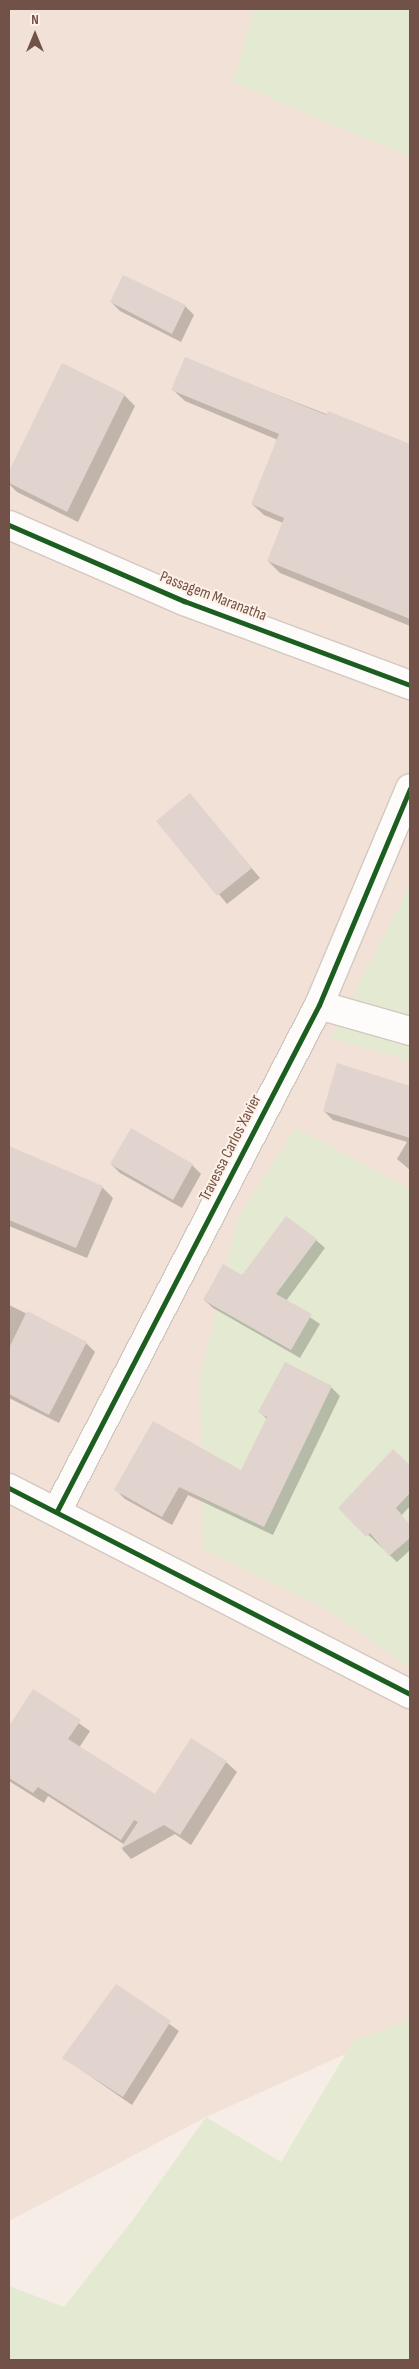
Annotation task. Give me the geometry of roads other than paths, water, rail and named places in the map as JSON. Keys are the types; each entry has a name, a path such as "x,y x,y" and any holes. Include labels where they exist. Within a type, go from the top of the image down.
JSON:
{"street":[{"name":"Passagem Maranatha","path":"9,525 184,601 410,685"},
{"name":"Travessa Carlos Xavier","path":"57,1511 319,1005 410,788"},
{"path":"319,1005 410,1030"},
{"path":"9,1488 410,1694"}]}
